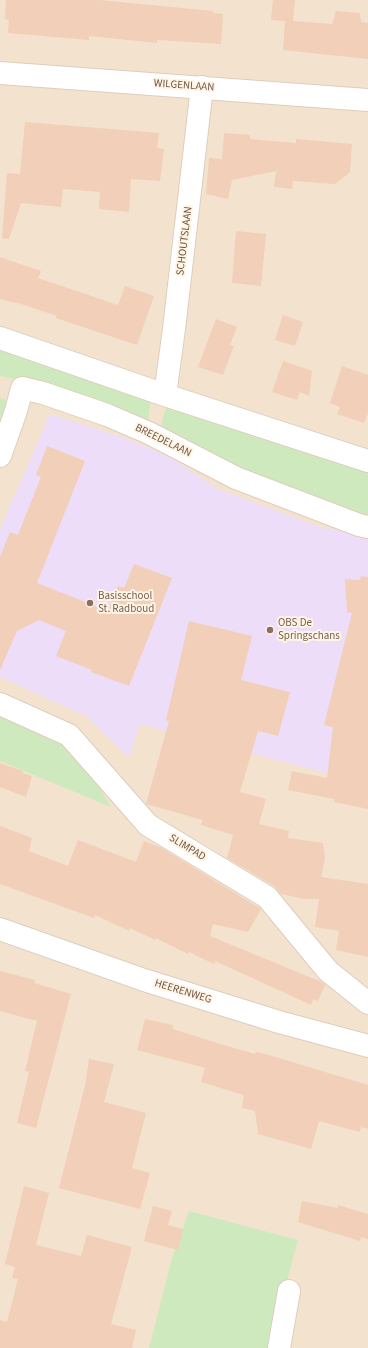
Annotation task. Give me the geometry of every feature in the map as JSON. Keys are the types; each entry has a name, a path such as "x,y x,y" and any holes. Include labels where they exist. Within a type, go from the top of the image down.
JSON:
{"street":[{"name":"WILGENLAAN","path":"0,73 368,100"},
{"name":"SCHOUTSLAAN","path":"165,395 202,87"},
{"path":"0,338 165,395 368,461"},
{"name":"BREEDELAAN","path":"0,456 16,411 22,388 43,393 107,415 149,433 236,478 359,525 368,527"},
{"name":"SLIMPAD","path":"0,704 69,735 148,825 267,897 328,971 368,1003"},
{"name":"HEERENWEG","path":"0,929 144,980 279,1022 368,1046"},
{"path":"279,1348 289,1291"}],"shaded area":[{"path":"0,0 368,0 368,1348 0,1348"},
{"path":"50,414 125,438 170,457 218,489 323,528 368,535 368,784 140,724 129,758 86,716 0,677 0,529"}],"green space":[{"path":"0,346 151,401 147,426 20,380 0,376"},
{"path":"0,398 8,400 0,420"},
{"path":"167,403 368,470 368,520 233,469 161,426"},
{"path":"0,711 50,735 70,749 85,767 111,807 0,761"},
{"path":"189,1211 298,1240 269,1348 149,1348 172,1258"}],"building":[{"path":"6,0 99,0 213,11 213,13 223,14 221,44 157,40 157,43 89,36 89,40 8,33 9,20 5,19"},
{"path":"273,0 295,0 293,21 332,24 336,11 360,13 361,22 368,23 368,59 283,50 285,21 271,20"},
{"path":"25,122 159,133 157,148 164,149 160,181 131,179 129,212 99,209 100,192 63,189 61,207 21,203 9,239 2,238 7,173 20,174"},
{"path":"224,133 250,135 250,139 296,143 296,139 352,144 350,172 335,184 293,181 292,189 274,187 276,171 232,180 228,199 206,194 209,158 222,159"},
{"path":"236,231 266,234 261,286 232,283"},
{"path":"0,257 41,271 38,278 118,305 125,286 154,296 137,345 56,318 57,316 15,302 0,299"},
{"path":"283,315 303,322 295,346 275,340"},
{"path":"216,319 237,327 230,345 234,346 223,375 198,367"},
{"path":"283,361 312,371 309,396 300,392 297,400 272,392"},
{"path":"342,366 368,375 368,413 364,423 337,414 340,407 330,403"},
{"path":"47,446 85,461 37,583 108,611 118,586 124,588 134,564 172,578 129,686 91,672 92,670 56,656 66,631 39,620 17,631 0,670 0,557 10,532 18,535 41,477 36,475"},
{"path":"361,576 368,577 368,809 334,802 334,799 288,790 292,771 327,778 333,727 324,725 352,613 347,612 345,579 360,580"},
{"path":"189,621 252,636 241,680 290,692 278,736 258,731 240,792 266,799 259,824 289,831 288,838 323,843 325,859 321,877 368,884 368,957 336,950 339,931 315,927 319,899 304,899 281,894 274,886 227,858 233,835 201,825 203,820 146,804 169,721 166,720"},
{"path":"0,763 23,771 22,773 32,776 26,797 0,787"},
{"path":"0,826 32,838 29,851 68,866 78,840 136,862 144,841 160,847 261,909 248,932 213,924 210,936 324,983 325,985 318,1001 313,999 311,1005 215,961 214,964 189,952 188,954 156,938 155,940 130,928 129,931 95,915 94,918 0,884"},
{"path":"0,971 35,980 34,983 71,994 36,1128 17,1123 29,1072 25,1071 37,1021 0,1011"},
{"path":"145,1019 173,1025 173,1029 220,1044 255,1054 256,1052 269,1055 368,1085 368,1129 361,1127 360,1132 319,1121 311,1149 258,1134 255,1111 242,1108 244,1095 201,1082 205,1068 137,1050"},
{"path":"89,1059 114,1064 104,1102 146,1113 132,1168 150,1173 140,1209 59,1188 85,1086"},
{"path":"24,1186 49,1193 36,1245 81,1256 87,1235 132,1247 111,1324 136,1330 132,1348 0,1348 0,1320 7,1322 18,1279 12,1278 15,1267 5,1264"},
{"path":"302,1201 338,1208 338,1205 368,1214 368,1239 361,1237 360,1241 298,1222"},
{"path":"153,1206 172,1211 168,1225 183,1229 178,1250 144,1241"}],"place":[{"name":"Basisschool St. Radboud","path":"90,603"},
{"name":"OBS De Springschans","path":"270,630"}]}
